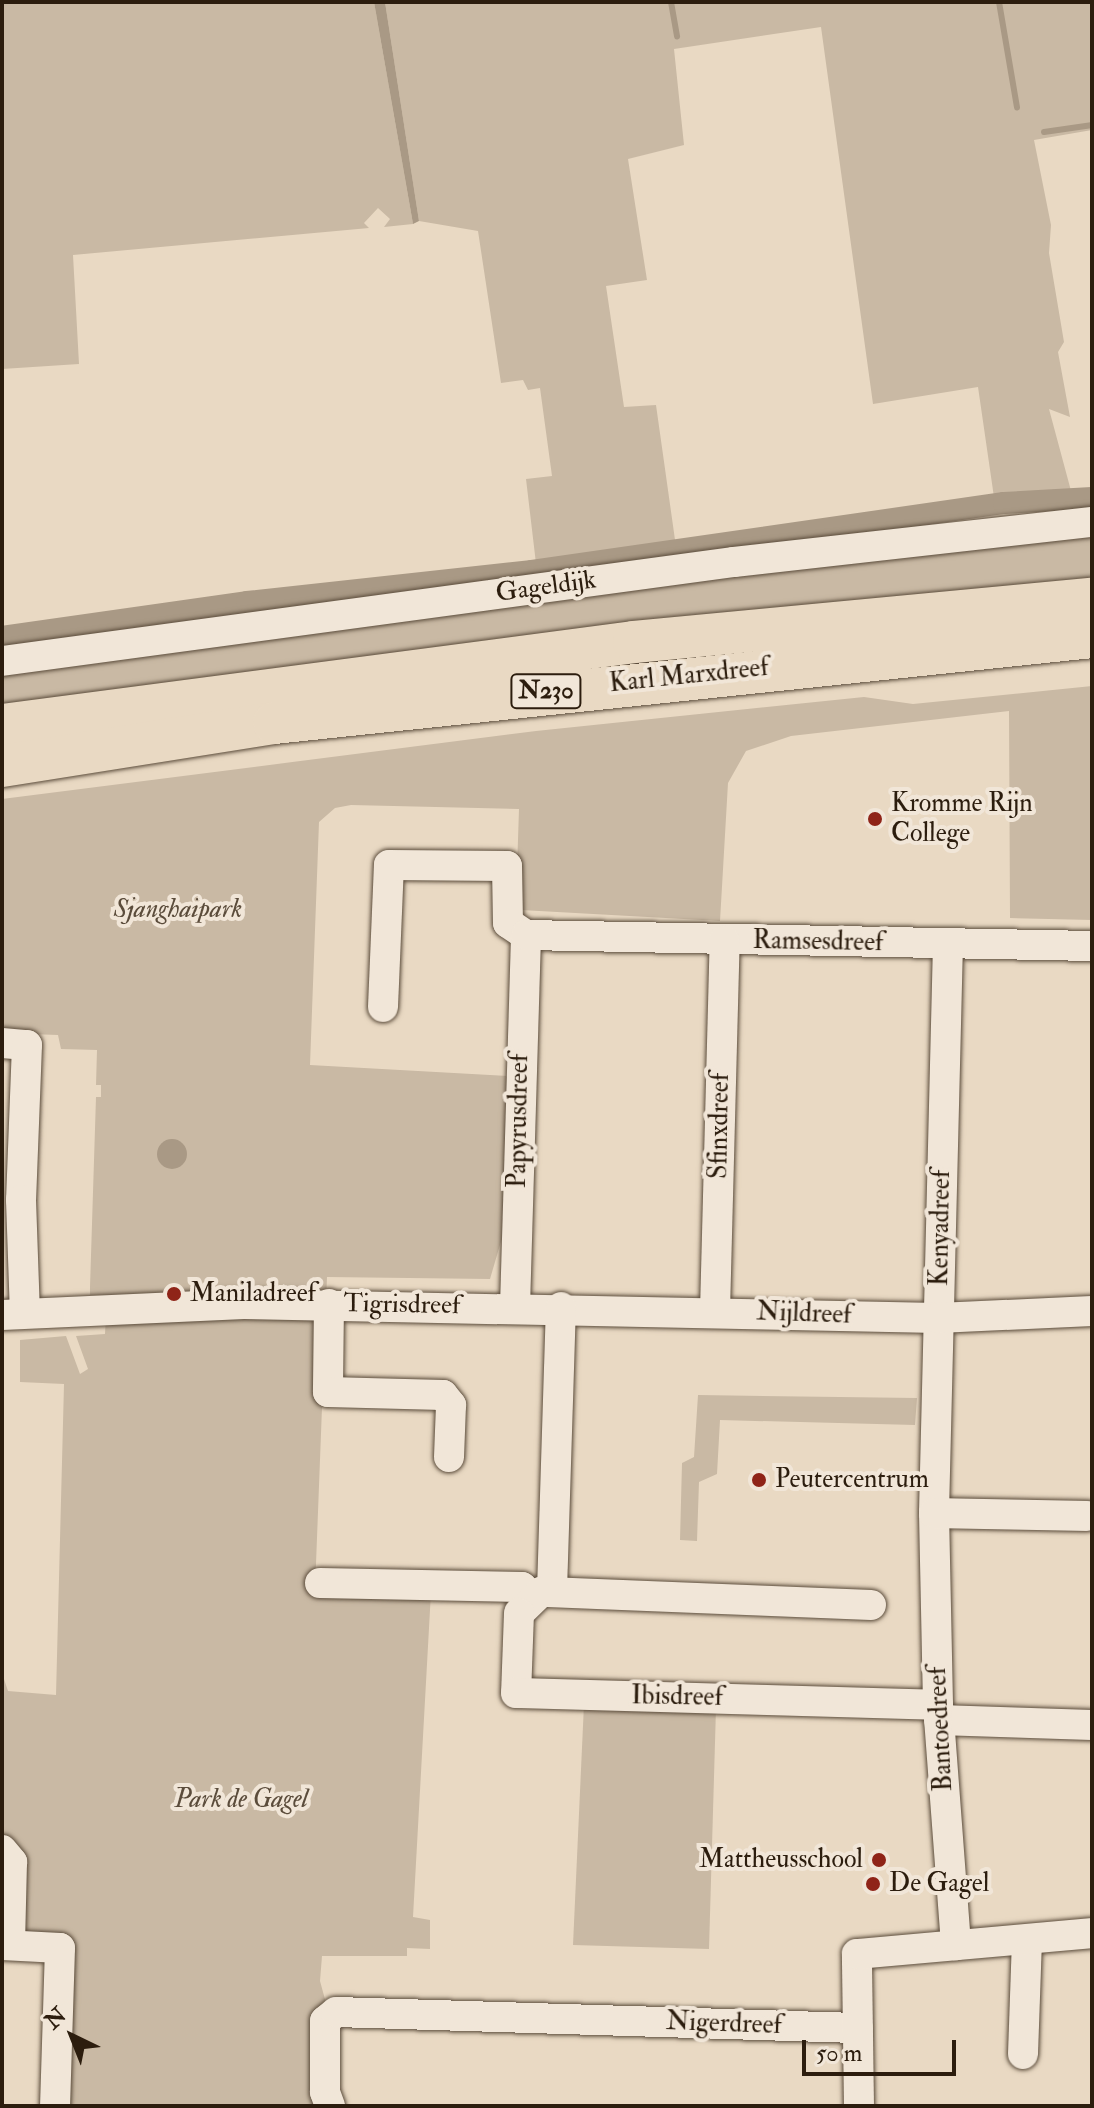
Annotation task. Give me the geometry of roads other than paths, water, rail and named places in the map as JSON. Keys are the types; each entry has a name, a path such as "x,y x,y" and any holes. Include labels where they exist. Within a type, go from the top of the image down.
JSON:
{"highway":[{"name":"Karl Marxdreef","path":"2,725 634,642 1092,599"},
{"name":"Karl Marxdreef","path":"2,766 306,719 1092,637"}],"street":[{"name":"Gageldijk","path":"2,661 734,562 1092,522"},
{"path":"383,1007 389,865 507,866 508,923 535,934"},
{"name":"Ramsesdreef","path":"535,934 1092,946"},
{"name":"Papyrusdreef","path":"515,1307 535,934"},
{"name":"Sfinxdreef","path":"715,1311 725,940"},
{"name":"Kenyadreef","path":"934,1513 948,943"},
{"path":"2,1043 27,1045 12,1199 14,1314"},
{"path":"329,1304 328,1392 443,1395 451,1405 449,1457"},
{"name":"Tigrisdreef","path":"14,1314 329,1304 515,1307"},
{"name":"Nijldreef","path":"515,1307 938,1318 1092,1311"},
{"path":"542,1595 561,1307"},
{"path":"934,1513 1087,1516"},
{"name":"Bantoedreef","path":"934,1513 938,1713 956,1945"},
{"path":"320,1583 522,1587 542,1595 871,1605"},
{"name":"Ibisdreef","path":"542,1595 519,1613 516,1693 938,1713"},
{"path":"938,1713 1092,1725"},
{"path":"2,1850 12,1862 6,1945 60,1948 55,2106"},
{"path":"859,2106 857,1954 1092,1933"},
{"path":"1023,2054 1027,1940"},
{"name":"Nigerdreef","path":"330,2106 325,2092 329,2014 858,2028"}],"waterway":[{"path":"671,2 677,36"},
{"path":"999,2 1017,107"},
{"path":"1044,132 1092,125"},
{"path":"2,637 247,602 532,571 1004,503 1092,498"}],"place":[{"name":"Kromme Rijn College","path":"875,819"},
{"name":"Maniladreef","path":"174,1294"},
{"name":"Peutercentrum","path":"759,1480"},
{"name":"Mattheusschool","path":"879,1860"},
{"name":"De Gagel","path":"873,1884"}],"park label":[{"name":"Sjanghaipark","path":"178,910"},
{"name":"Park de Gagel","path":"241,1800"}]}
